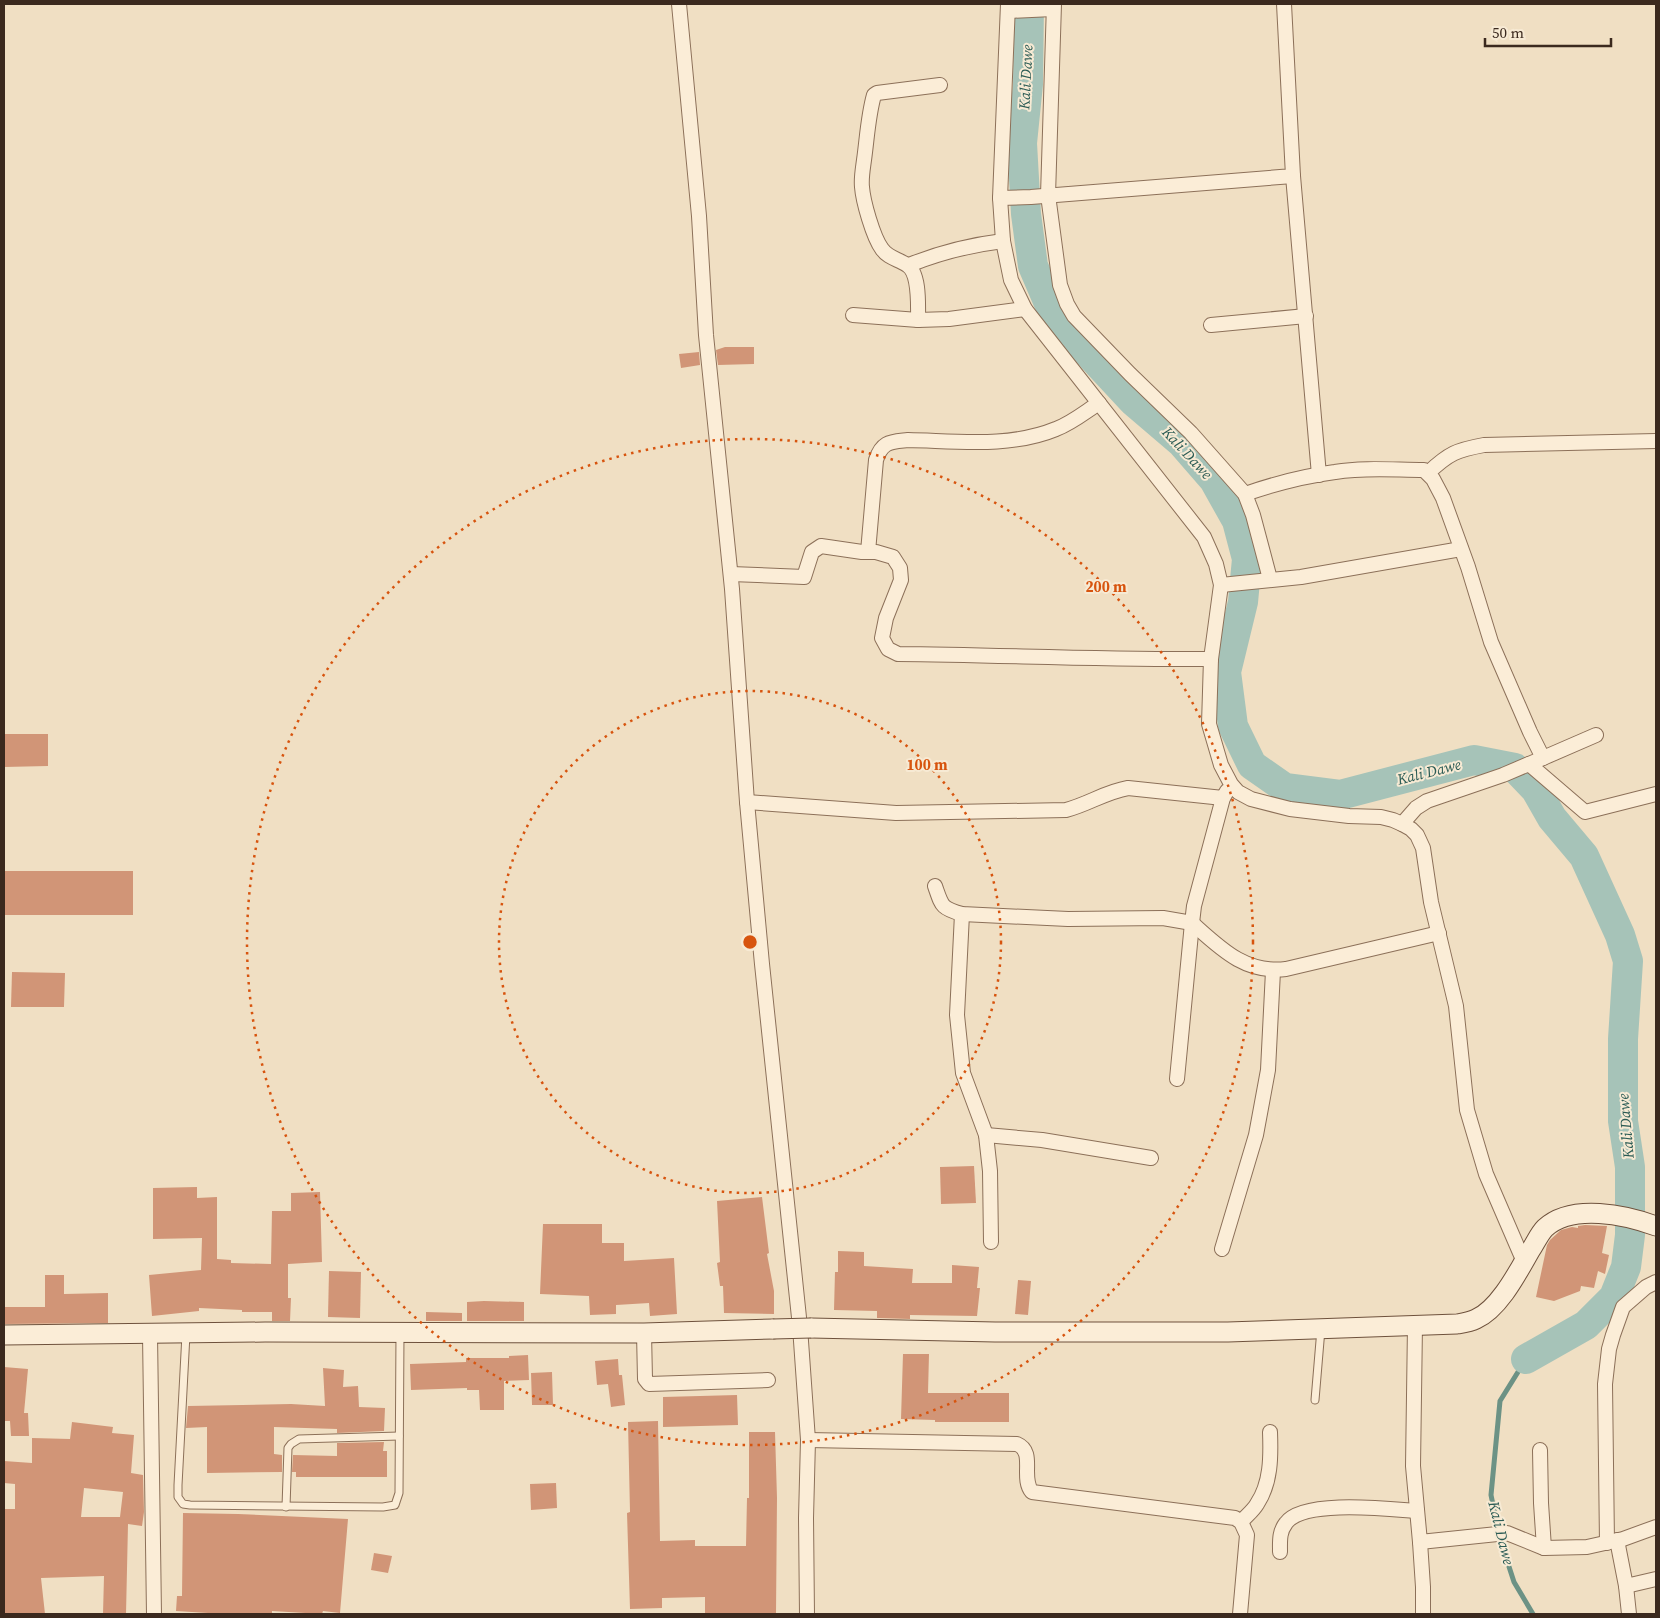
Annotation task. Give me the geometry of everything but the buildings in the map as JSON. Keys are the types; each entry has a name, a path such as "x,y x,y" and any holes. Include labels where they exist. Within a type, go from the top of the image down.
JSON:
{"main road":[{"path":"4,1335 400,1332 644,1333 811,1328 1043,1332 1228,1332 1457,1324 1480,1317 1491,1309 1509,1286 1544,1228 1556,1221 1581,1213 1610,1215 1654,1225"}],"street":[{"path":"679,4 698,206 706,335 731,574 747,802 800,1327 808,1440 806,1518 807,1614"},
{"path":"1284,4 1293,176 1319,475"},
{"path":"1263,580 1253,515 1245,494 1191,433 1074,316 1067,304 1060,285 1048,195 1054,6 1009,8 1006,198 1003,241 1011,280 1025,309 1204,537 1216,564 1221,585 1211,659 1209,724 1221,765 1231,784 1238,792 1251,799 1290,809 1350,816 1381,817 1411,828 1417,835 1423,848 1431,902 1456,1006 1467,1110 1486,1174 1524,1262"},
{"path":"918,320 916,281 913,271 909,265 890,257 882,249 865,203 861,184 869,121 873,100 877,93 940,85"},
{"path":"1006,198 1293,176"},
{"path":"909,265 937,254 979,244 1003,241"},
{"path":"853,315 918,320 949,320 1025,309"},
{"path":"1211,325 1306,316"},
{"path":"868,552 876,460 879,451 885,444 908,440 1009,440 1056,429 1071,422 1099,403"},
{"path":"1428,473 1451,453 1484,445 1656,441"},
{"path":"1245,494 1275,483 1336,471 1424,470 1428,473 1443,498 1478,596 1491,642 1543,758"},
{"path":"731,574 804,577 812,552 818,547 825,546 876,552 893,557 900,568 901,580 886,618 882,638 888,649 898,654 1016,655 1118,660 1211,659"},
{"path":"1221,585 1301,577 1461,549"},
{"path":"1402,824 1416,808 1427,801 1503,775 1596,735"},
{"path":"1529,764 1585,812 1656,794"},
{"path":"1177,1079 1194,906 1223,798 1231,784"},
{"path":"747,802 896,813 1066,810 1077,807 1113,790 1128,788 1223,798"},
{"path":"935,886 940,901 946,910 962,914 1061,919 1163,918 1192,923 1221,950 1236,960 1273,970 1286,969 1439,933"},
{"path":"962,914 957,1015 963,1073 986,1136 990,1171 991,1242"},
{"path":"1222,1249 1256,1135 1268,1070 1273,970"},
{"path":"986,1136 1042,1140 1151,1158"},
{"path":"1629,1614 1626,1586 1612,1542 1605,1384 1612,1335 1623,1308 1646,1287 1656,1282"},
{"path":"1415,1325 1413,1466 1420,1542 1423,1614"},
{"path":"644,1333 645,1379 650,1384 768,1380"},
{"path":"150,1335 154,1614"},
{"path":"1241,1522 1257,1504 1266,1485 1271,1459 1270,1432"},
{"path":"808,1440 1017,1444 1023,1446 1026,1452 1028,1484 1032,1492 1235,1518 1241,1522 1247,1535 1240,1614"},
{"path":"1540,1450 1544,1548"},
{"path":"1280,1552 1280,1535 1286,1522 1297,1514 1330,1508 1357,1507 1417,1512"},
{"path":"1420,1542 1507,1533 1544,1548 1587,1547 1612,1542 1656,1527"},
{"path":"1626,1586 1656,1579"}],"lane":[{"path":"1315,1400 1321,1328"},
{"path":"186,1334 178,1485 178,1497 183,1504 384,1508 395,1505 399,1493 400,1332"},
{"path":"286,1507 288,1448 291,1444 299,1439 399,1436"}],"waterway":[{"name":"Kali Dawe","path":"1029,4 1028,84 1022,143 1026,214 1033,266 1051,308 1079,343 1133,401 1181,442 1214,480 1237,521 1247,559 1243,602 1226,672 1233,726 1252,765 1285,788 1340,795 1474,760 1515,768 1536,790 1552,818 1584,856 1620,935 1628,961 1623,1039 1623,1121 1630,1167 1630,1235 1626,1267 1614,1297 1586,1325 1526,1359"},
{"name":"Kali Dawe","path":"1526,1359 1500,1401 1491,1495 1500,1539 1514,1582 1533,1614"}]}
